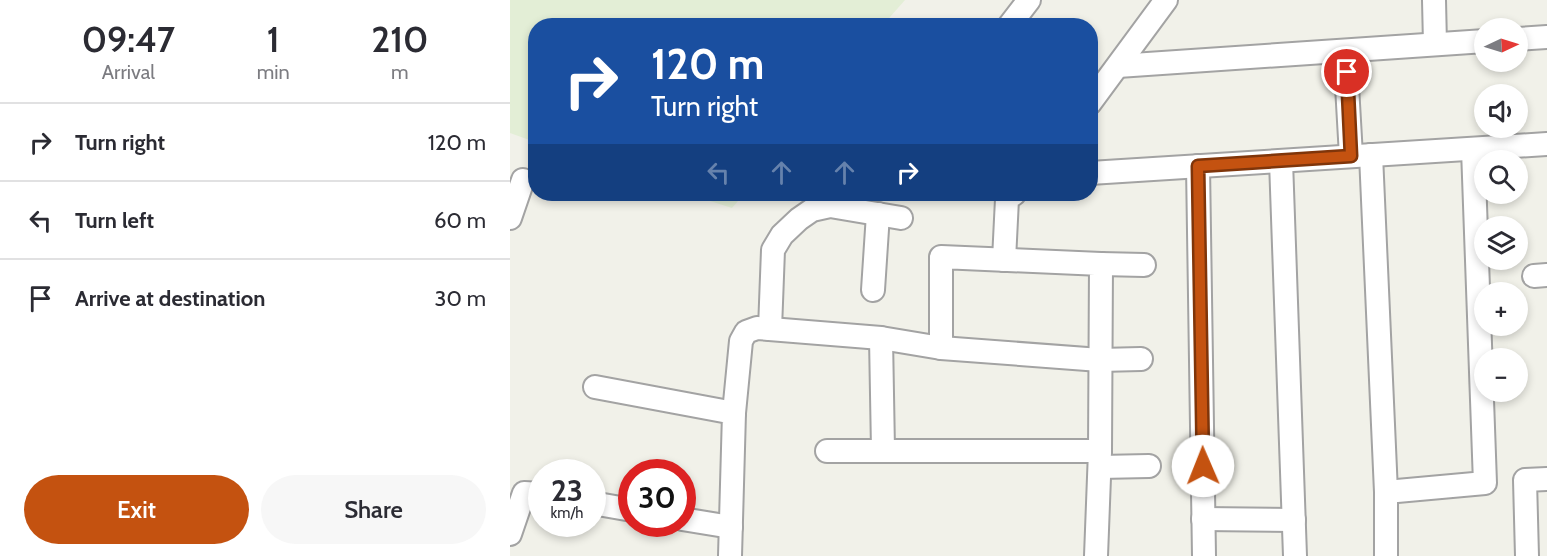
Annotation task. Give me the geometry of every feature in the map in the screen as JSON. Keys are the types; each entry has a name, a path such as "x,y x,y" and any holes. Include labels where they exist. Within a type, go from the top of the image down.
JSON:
{"street":[{"path":"1015,18 1029,0"},
{"path":"1098,91 1166,0"},
{"path":"1434,0 1435,44"},
{"path":"1528,38 1547,37"},
{"path":"1118,66 1474,42"},
{"path":"1345,51 1361,156 1386,492 1386,556"},
{"path":"1098,172 1547,144"},
{"path":"1386,492 1485,483 1473,149"},
{"path":"1281,161 1295,556"},
{"path":"1198,166 1204,556"},
{"path":"510,218 523,180"},
{"path":"1004,260 1005,201"},
{"path":"770,329 773,250 782,235 799,219 812,210 830,206 901,218"},
{"path":"873,290 878,214"},
{"path":"941,348 941,257 1144,265"},
{"path":"1096,556 1100,459 1101,264"},
{"path":"730,556 734,413 741,341 746,332 750,330 757,328 881,338 941,348 1100,360 1141,358"},
{"path":"881,338 883,450"},
{"path":"595,387 734,413"},
{"path":"826,451 883,450 1100,459 1149,465"},
{"path":"1527,556 1525,480 1547,479"},
{"path":"510,534 524,493 528,493"},
{"path":"1203,519 1294,520"},
{"path":"696,521 731,527"}],"green space":[{"path":"510,0 905,0 889,18 528,18 528,139 510,133"},
{"path":"710,201 738,201 732,208"}],"route":[{"path":"1203,466 1198,166 1351,156 1347,72"}]}
